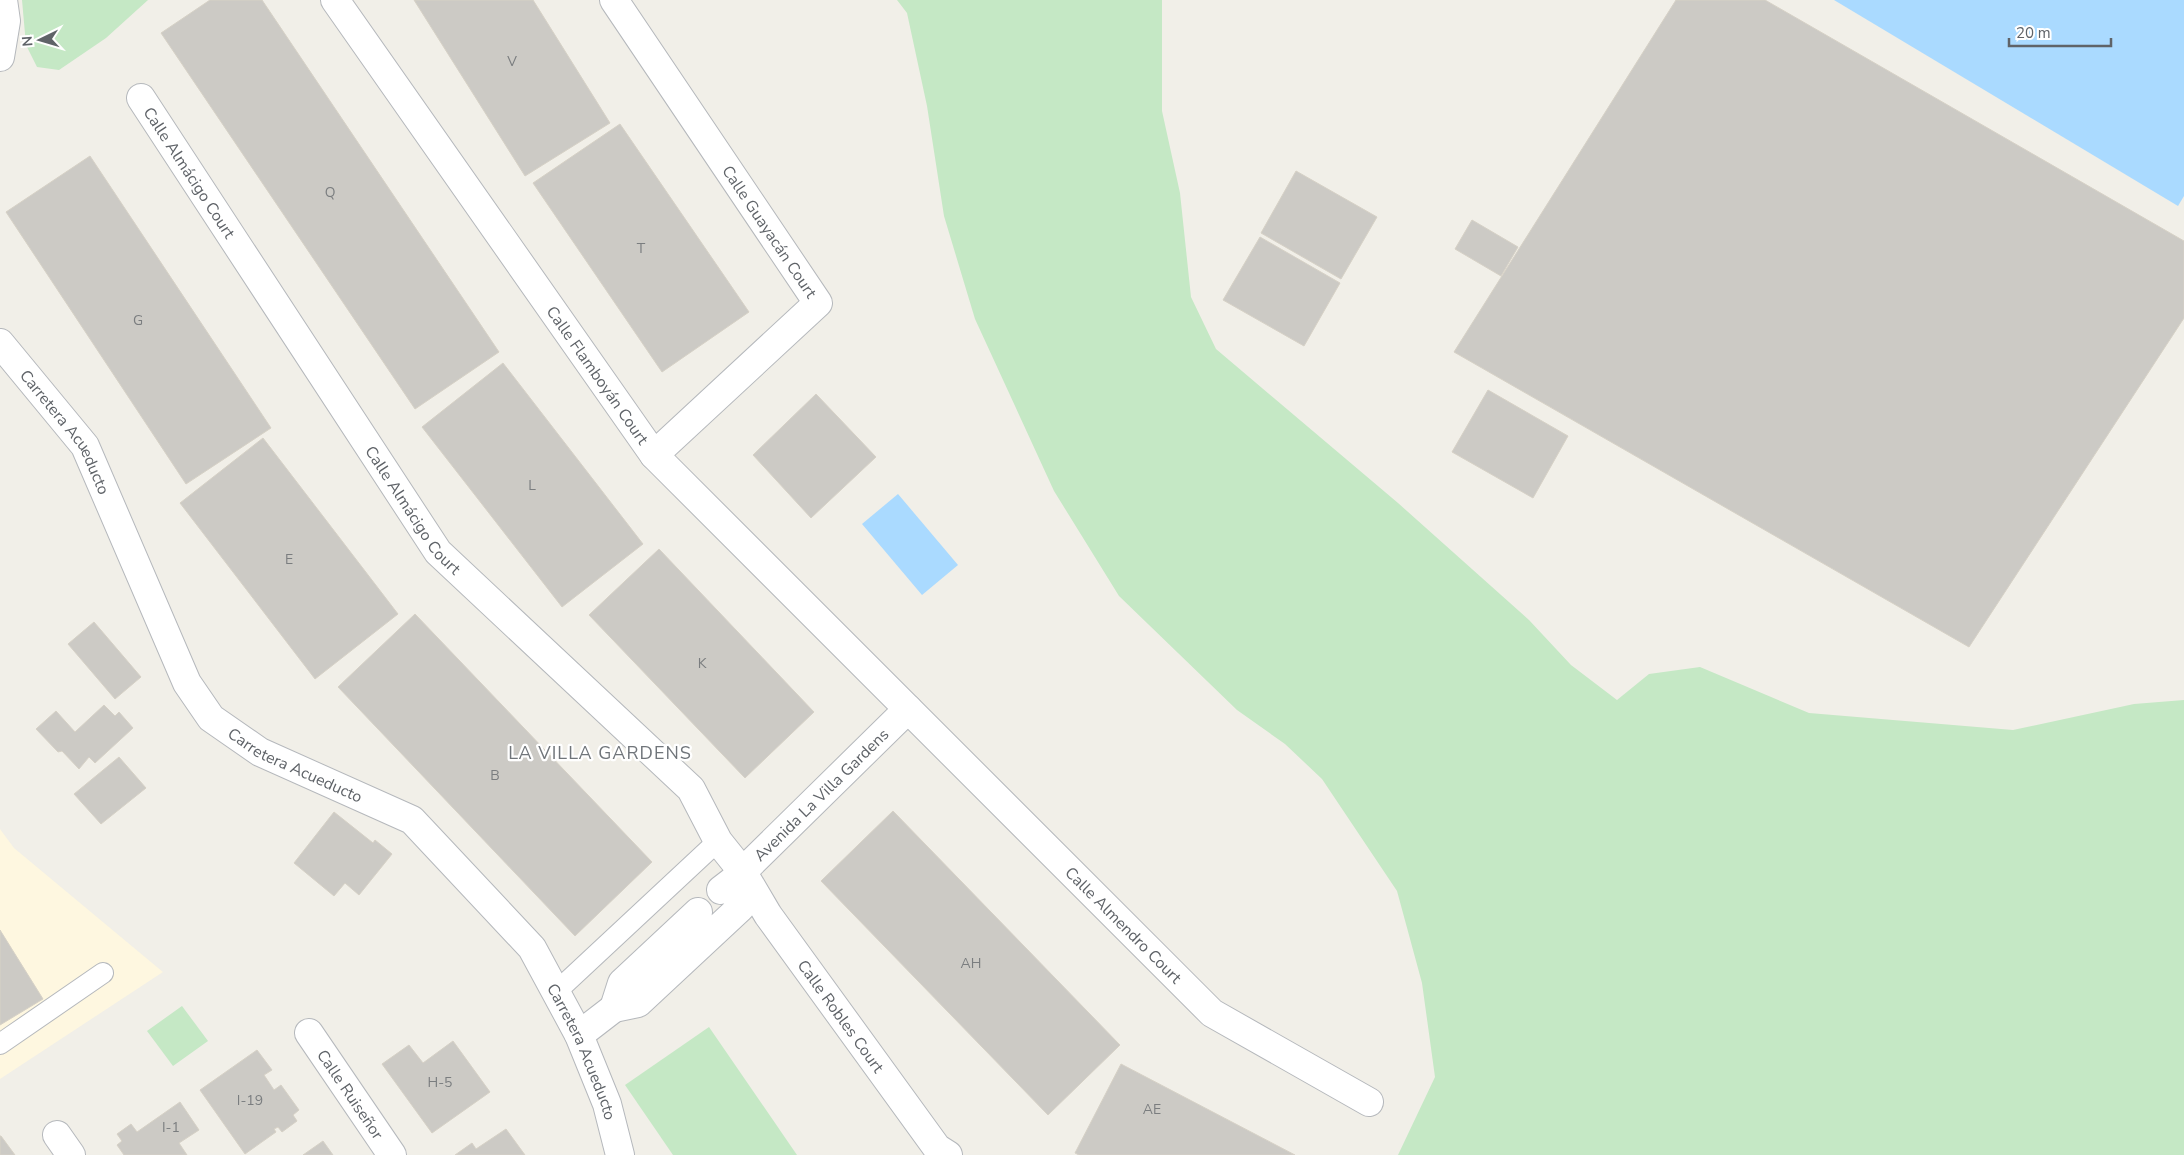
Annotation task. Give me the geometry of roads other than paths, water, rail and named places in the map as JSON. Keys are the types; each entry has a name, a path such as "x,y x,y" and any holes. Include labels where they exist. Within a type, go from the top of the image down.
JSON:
{"street":[{"path":"0,57 6,21 3,0"},
{"name":"Calle Flamboyán Court","path":"335,0 654,454 908,708"},
{"name":"Calle Guayacán Court","path":"614,0 818,303 654,454"},
{"name":"Calle Almácigo Court","path":"140,98 438,552 691,789 718,841 732,881"},
{"name":"Carretera Acueducto","path":"0,343 85,446 186,683 211,718 260,752 412,820 532,948 579,1035 607,1104 620,1155"},
{"name":"Avenida La Villa Gardens","path":"732,881 908,708"},
{"name":"Calle Almendro Court","path":"908,708 1212,1013 1369,1102"},
{"path":"579,1035 614,1008 638,1003 740,908 732,881"},
{"name":"Calle Robles Court","path":"732,881 768,915 937,1148 948,1155"},
{"path":"614,1008 622,983 698,912"},
{"name":"Calle Ruiseñor","path":"309,1033 392,1155"}],"lane":[{"path":"556,992 718,841"},
{"path":"0,1044 103,973"}],"water":[{"path":"1834,0 2184,0 2184,196 2178,206"},
{"path":"898,494 958,565 922,595 862,524"}],"district":[{"name":"LA VILLA GARDENS","path":"600,753"}]}
